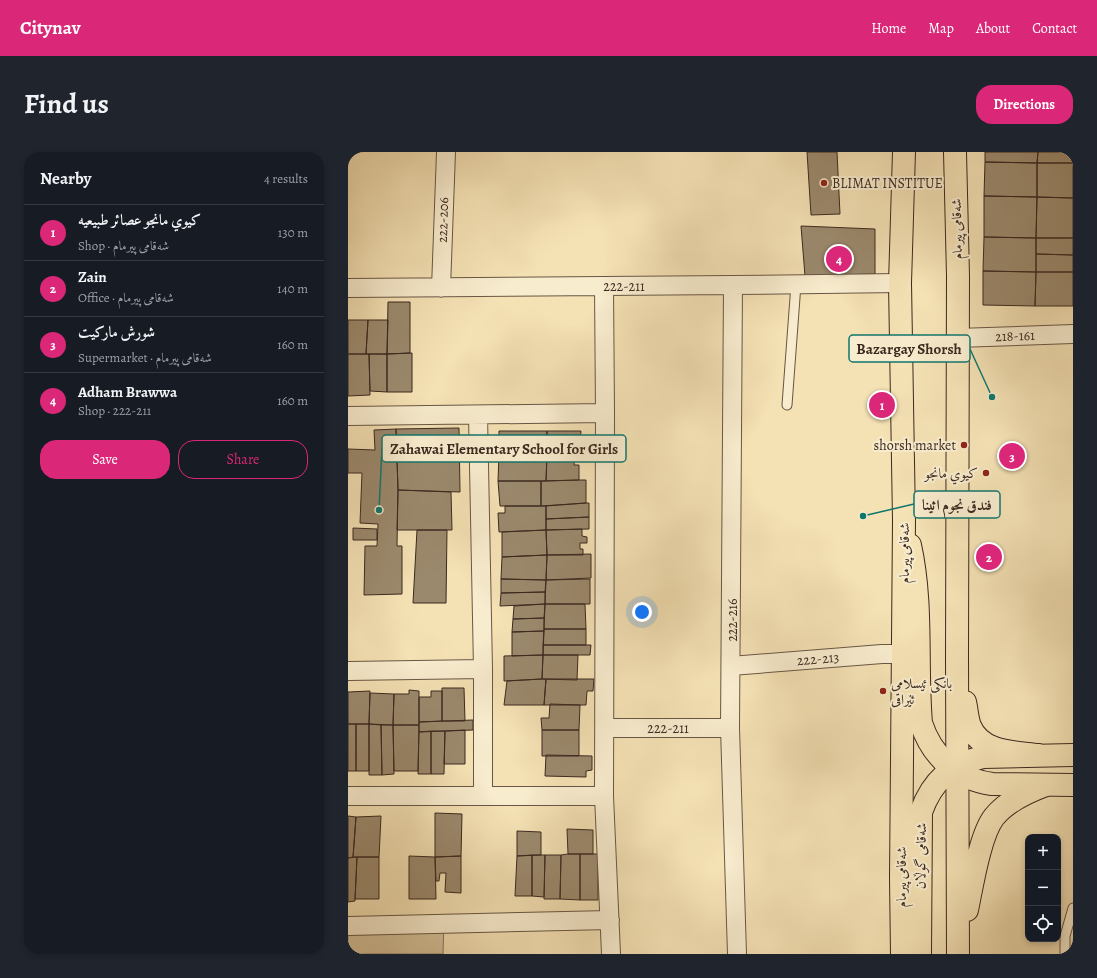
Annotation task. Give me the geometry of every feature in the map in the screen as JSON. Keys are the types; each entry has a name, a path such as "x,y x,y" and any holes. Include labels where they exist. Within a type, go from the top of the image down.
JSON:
{"main road":[{"name":"شەقامی پیرمام","path":"902,954 901,878 904,521 900,283 904,152"},
{"name":"شەقامی پیرمام","path":"955,152 958,276 956,769 958,950"},
{"path":"904,521 915,579 918,608 921,723 933,749 945,763 970,779 992,784 1073,785"},
{"path":"957,658 969,720 973,732 982,742 994,748 1038,755"},
{"name":"شەقامی گوڵان","path":"920,954 921,812 930,792 944,775 976,758 990,756 1073,755"},
{"path":"958,950 980,850 990,824 1002,808 1012,800 1027,792 1046,785"}],"street":[{"name":"222-206","path":"441,288 446,152"},
{"name":"222-211","path":"348,288 900,283"},
{"name":"222-216","path":"733,285 730,728 737,954"},
{"path":"604,286 604,796 610,920 610,954"},
{"name":"218-161","path":"957,338 1073,334"},
{"path":"348,416 605,413"},
{"path":"478,415 483,669 483,795"},
{"name":"222-213","path":"731,666 882,654 904,654"},
{"path":"348,671 483,669"},
{"name":"222-211","path":"605,728 730,728"},
{"path":"348,796 604,796"},
{"path":"348,926 610,920"}],"lane":[{"path":"787,406 796,284"},
{"path":"1065,954 1065,936 1073,908"}],"shaded area":[{"path":"444,921 443,954 348,954 348,924"}],"building":[{"name":"BLIMAT INSTITUE","path":"807,152 837,152 840,214 811,215"},
{"path":"985,152 1038,152 1037,163 985,162"},
{"path":"1038,152 1073,152 1073,163 1037,163"},
{"path":"985,162 1037,163 1037,197 984,196"},
{"path":"1037,163 1073,163 1073,198 1037,197"},
{"path":"984,196 1037,197 1036,238 984,237"},
{"path":"1037,197 1073,198 1073,238 1036,238"},
{"path":"801,226 875,229 875,274 805,276"},
{"path":"984,237 1036,238 1036,272 983,271"},
{"path":"1036,238 1073,238 1073,255 1036,254"},
{"path":"1036,254 1073,255 1073,272 1036,272"},
{"path":"983,271 1036,272 1035,306 983,305"},
{"path":"1036,272 1073,272 1073,306 1035,306"},
{"path":"388,302 410,302 410,353 387,354"},
{"path":"348,320 368,320 366,354 348,354"},
{"path":"368,320 388,320 387,354 366,354"},
{"path":"412,353 412,392 387,392 387,354"},
{"path":"348,354 369,354 370,395 348,396"},
{"path":"369,354 387,354 387,392 370,391"},
{"path":"459,428 460,492 398,490 396,429"},
{"path":"396,429 398,490 397,546 402,546 402,594 364,595 365,546 377,546 378,524 360,523 362,473 348,473 348,449 375,450 374,430"},
{"path":"499,431 547,431 547,455 499,454"},
{"path":"547,431 581,431 579,455 547,455"},
{"path":"499,454 547,455 546,481 498,481"},
{"path":"547,455 575,455 574,465 579,465 579,480 546,481"},
{"path":"586,480 586,503 541,506 541,481"},
{"path":"498,481 541,481 541,506 500,506"},
{"path":"398,490 451,492 452,530 397,530"},
{"path":"589,503 589,517 546,519 546,506"},
{"path":"505,506 546,506 546,530 499,532 498,513 505,513"},
{"path":"589,517 589,529 546,530 546,519"},
{"path":"353,528 377,529 377,540 353,540"},
{"path":"582,529 582,536 587,537 587,543 580,543 580,549 583,549 583,555 547,555 546,530"},
{"path":"417,530 447,530 446,603 413,603"},
{"path":"546,530 547,555 502,557 502,532"},
{"path":"591,554 591,578 546,580 547,555"},
{"path":"547,555 546,580 501,579 502,557"},
{"path":"501,579 546,580 545,592 501,593"},
{"path":"590,579 590,604 545,604 546,580"},
{"path":"545,592 545,604 500,606 501,593"},
{"path":"545,604 544,618 513,619 514,606"},
{"path":"545,604 585,604 586,629 544,629"},
{"path":"544,618 544,631 512,632 513,619"},
{"path":"544,629 586,629 586,645 543,645"},
{"path":"544,631 543,655 512,656 512,632"},
{"path":"543,645 591,645 590,655 543,655"},
{"path":"543,655 542,679 504,681 504,656"},
{"path":"543,655 578,655 577,680 542,679"},
{"path":"546,679 544,705 504,705 507,681"},
{"path":"546,679 594,679 593,691 587,691 586,705 544,705"},
{"path":"442,688 464,688 465,721 442,721"},
{"path":"409,690 419,691 419,725 393,725 394,694 409,694"},
{"path":"370,691 369,724 348,724 348,692"},
{"path":"431,691 442,691 442,721 419,722 419,697 431,697"},
{"path":"370,693 394,694 393,725 369,724"},
{"path":"550,704 580,705 579,730 542,730 541,718 549,718"},
{"path":"473,720 473,730 419,732 419,722"},
{"path":"348,724 356,724 356,771 348,771"},
{"path":"356,724 369,724 369,771 356,771"},
{"path":"369,724 381,725 382,775 369,775"},
{"path":"381,725 393,725 394,774 382,775"},
{"path":"393,725 419,725 418,771 394,771"},
{"path":"465,730 465,764 444,764 445,731"},
{"path":"542,730 579,730 579,756 542,756"},
{"path":"431,731 431,774 418,774 419,732"},
{"path":"431,731 445,731 444,774 431,774"},
{"path":"546,755 592,756 592,770 586,771 586,777 545,776"},
{"path":"435,813 462,814 461,856 435,857"},
{"path":"348,816 356,817 353,857 348,858"},
{"path":"381,816 379,857 353,857 356,817"},
{"path":"567,829 593,830 593,854 568,854"},
{"path":"517,831 541,832 541,855 517,856"},
{"path":"580,854 580,900 560,899 561,855"},
{"path":"580,854 598,854 598,900 580,900"},
{"path":"532,855 532,896 515,896 517,856"},
{"path":"532,855 545,855 544,897 532,896"},
{"path":"545,855 561,855 560,899 544,899"},
{"path":"409,856 435,857 436,899 409,899"},
{"path":"461,856 461,893 445,892 446,873 440,873 439,881 436,881 435,857"},
{"path":"357,857 355,901 348,902 348,858"},
{"path":"357,857 379,857 379,899 355,899"}],"place":[{"name":"BLIMAT INSTITUE","path":"824,183"},
{"name":"Adham Brawwa","path":"839,259"},
{"name":"Bazargay Shorsh","path":"992,397"},
{"name":"كيوي مانجو عصائر طبيعيه","path":"882,405"},
{"name":"shorsh market","path":"964,445"},
{"name":"شورش ماركيت","path":"1012,456"},
{"name":"كيوي مانجو","path":"986,473"},
{"name":"Zahawai Elementary School for Girls","path":"379,510"},
{"name":"فندق نجوم اثينا","path":"863,516"},
{"name":"Zain","path":"989,557"},
{"name":"بانکی ئیسلامی ئێراقی","path":"883,691"}]}
